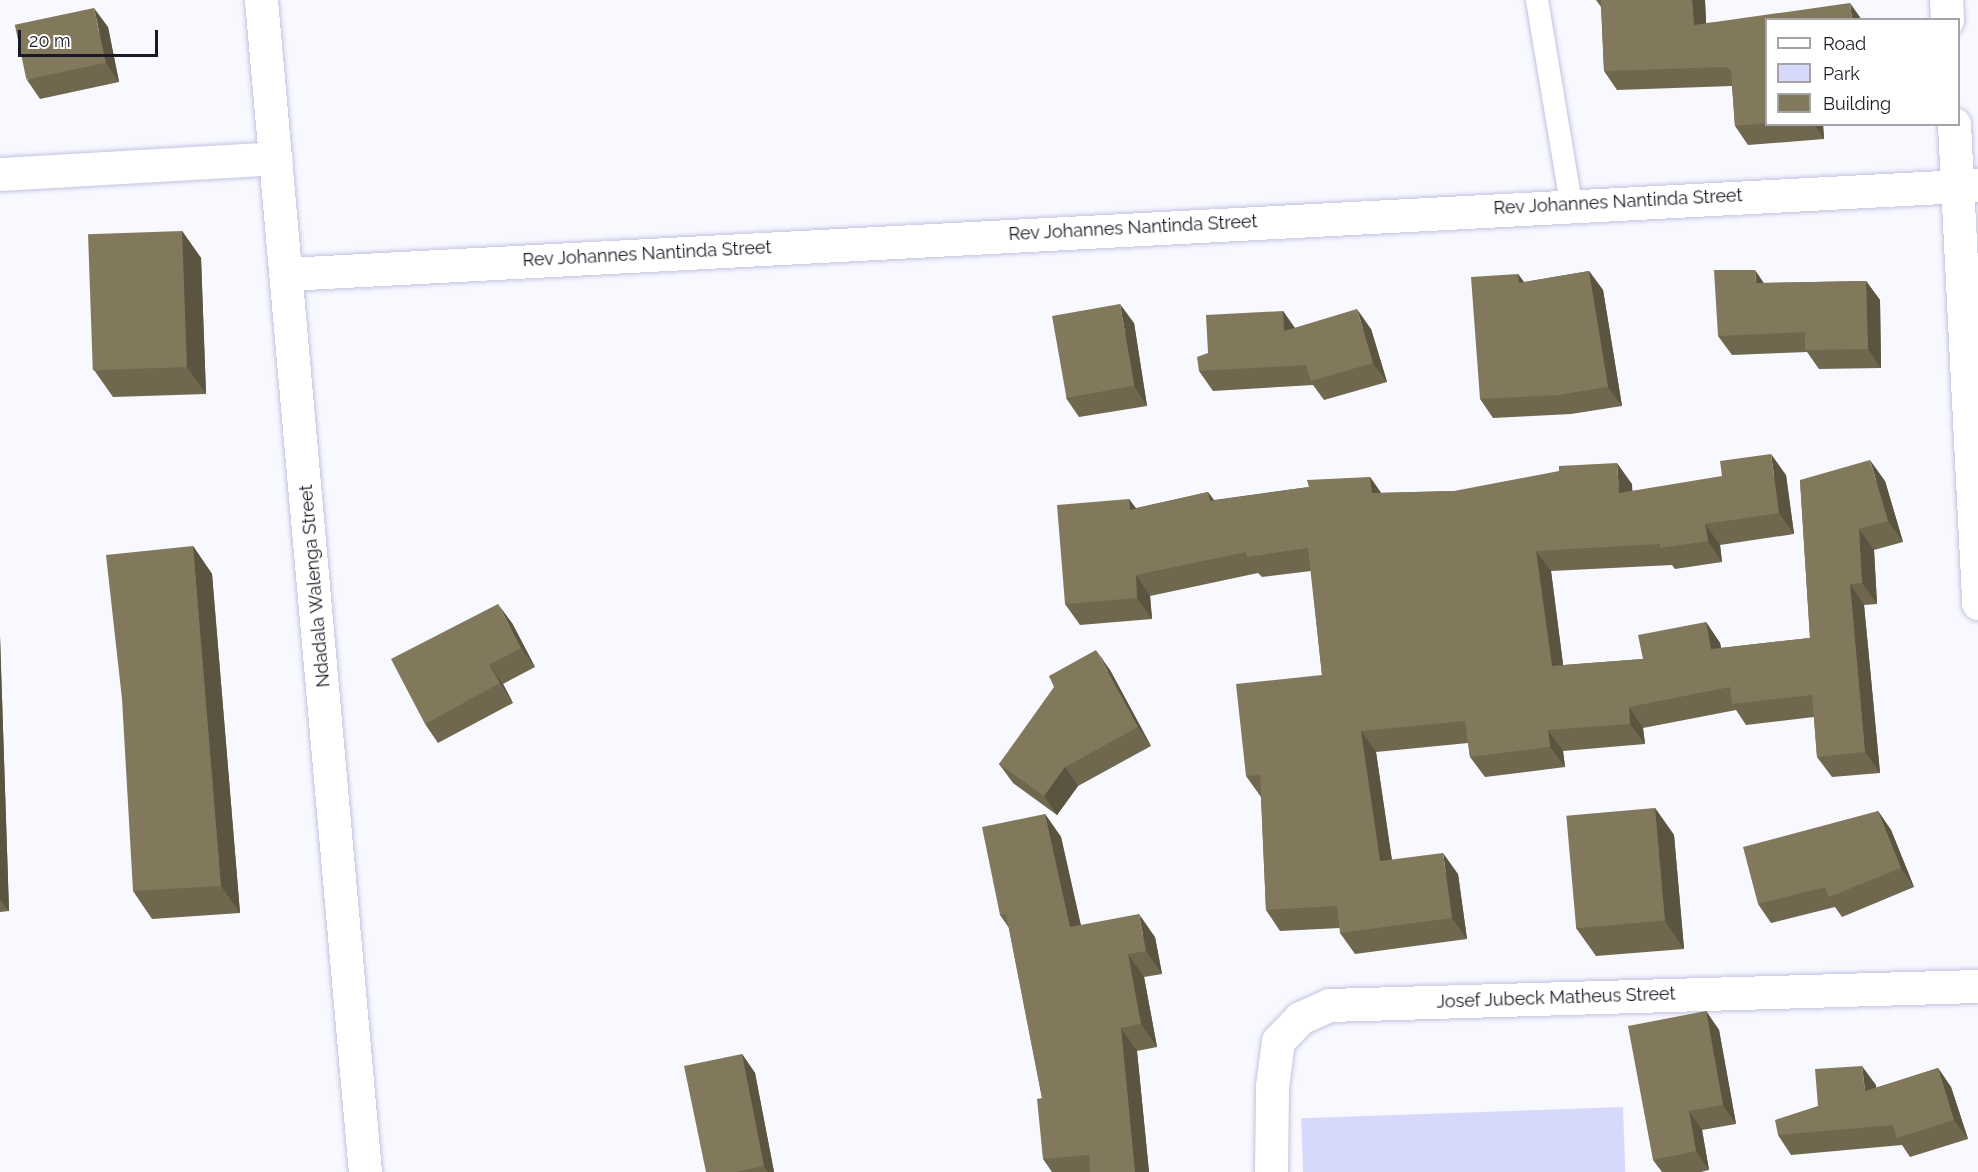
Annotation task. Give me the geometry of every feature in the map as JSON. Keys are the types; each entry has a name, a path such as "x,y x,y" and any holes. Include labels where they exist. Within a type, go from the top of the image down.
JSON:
{"street":[{"name":"Ndadala Walenga Street","path":"261,0 288,274 365,1172"},
{"path":"1946,0 1947,18"},
{"path":"1954,126 1968,185 1978,603"},
{"path":"0,174 276,158"},
{"name":"Rev Johannes Nantinda Street","path":"288,274 1571,204 1968,185"},
{"name":"Josef Jubeck Matheus Street","path":"1271,1172 1272,1086 1278,1041 1300,1018 1329,1005 1978,986"}],"lane":[{"path":"1537,0 1571,204"}],"green space":[{"path":"1623,1107 1625,1172 1303,1172 1301,1118"}],"building":[{"path":"1601,0 1692,0 1694,25 1850,3 1852,18 1765,18 1765,123 1735,126 1731,71 1727,67 1604,71"},
{"path":"94,8 106,63 26,80 15,25"},
{"path":"182,231 187,367 93,370 88,234"},
{"path":"1714,270 1755,270 1756,283 1866,281 1868,349 1805,350 1805,332 1718,336"},
{"path":"1589,271 1608,387 1558,395 1480,399 1471,277 1518,274 1519,283"},
{"path":"1120,304 1134,386 1066,398 1052,316"},
{"path":"1357,309 1373,363 1311,381 1306,365 1199,371 1197,357 1208,353 1206,315 1283,311 1284,331"},
{"path":"1771,454 1779,513 1705,524 1708,541 1660,548 1660,544 1536,551 1552,666 1643,659 1638,635 1706,622 1711,649 1810,638 1800,480 1870,460 1888,521 1859,529 1862,583 1850,584 1865,752 1817,757 1812,695 1732,704 1730,687 1629,707 1630,724 1548,730 1550,747 1470,757 1465,721 1361,731 1380,861 1443,853 1452,918 1340,933 1337,906 1266,910 1260,775 1246,776 1236,684 1322,675 1308,548 1247,557 1246,552 1136,575 1137,598 1065,604 1057,505 1129,499 1130,510 1208,492 1210,501 1309,487 1307,480 1370,477 1372,493 1454,491 1559,471 1559,466 1617,463 1619,493 1722,476 1720,461"},
{"path":"193,546 221,886 133,891 122,699 106,555"},
{"path":"498,604 521,648 489,665 500,683 425,724 391,659"},
{"path":"1096,650 1138,727 1065,767 1044,796 999,764 1054,687 1049,676"},
{"path":"1655,808 1665,921 1576,928 1566,816"},
{"path":"1878,811 1901,868 1829,897 1825,887 1758,904 1743,847"},
{"path":"1045,814 1070,927 1139,914 1146,951 1128,954 1141,1024 1121,1028 1135,1172 1090,1172 1089,1155 1043,1159 1037,1099 1042,1098 1006,914 1000,915 982,827"},
{"path":"1706,1011 1723,1105 1689,1111 1696,1151 1653,1160 1628,1026"},
{"path":"742,1054 764,1166 735,1172 706,1172 684,1066"},
{"path":"1862,1066 1865,1091 1938,1068 1954,1120 1897,1138 1893,1125 1778,1135 1775,1120 1818,1106 1815,1069"}]}
